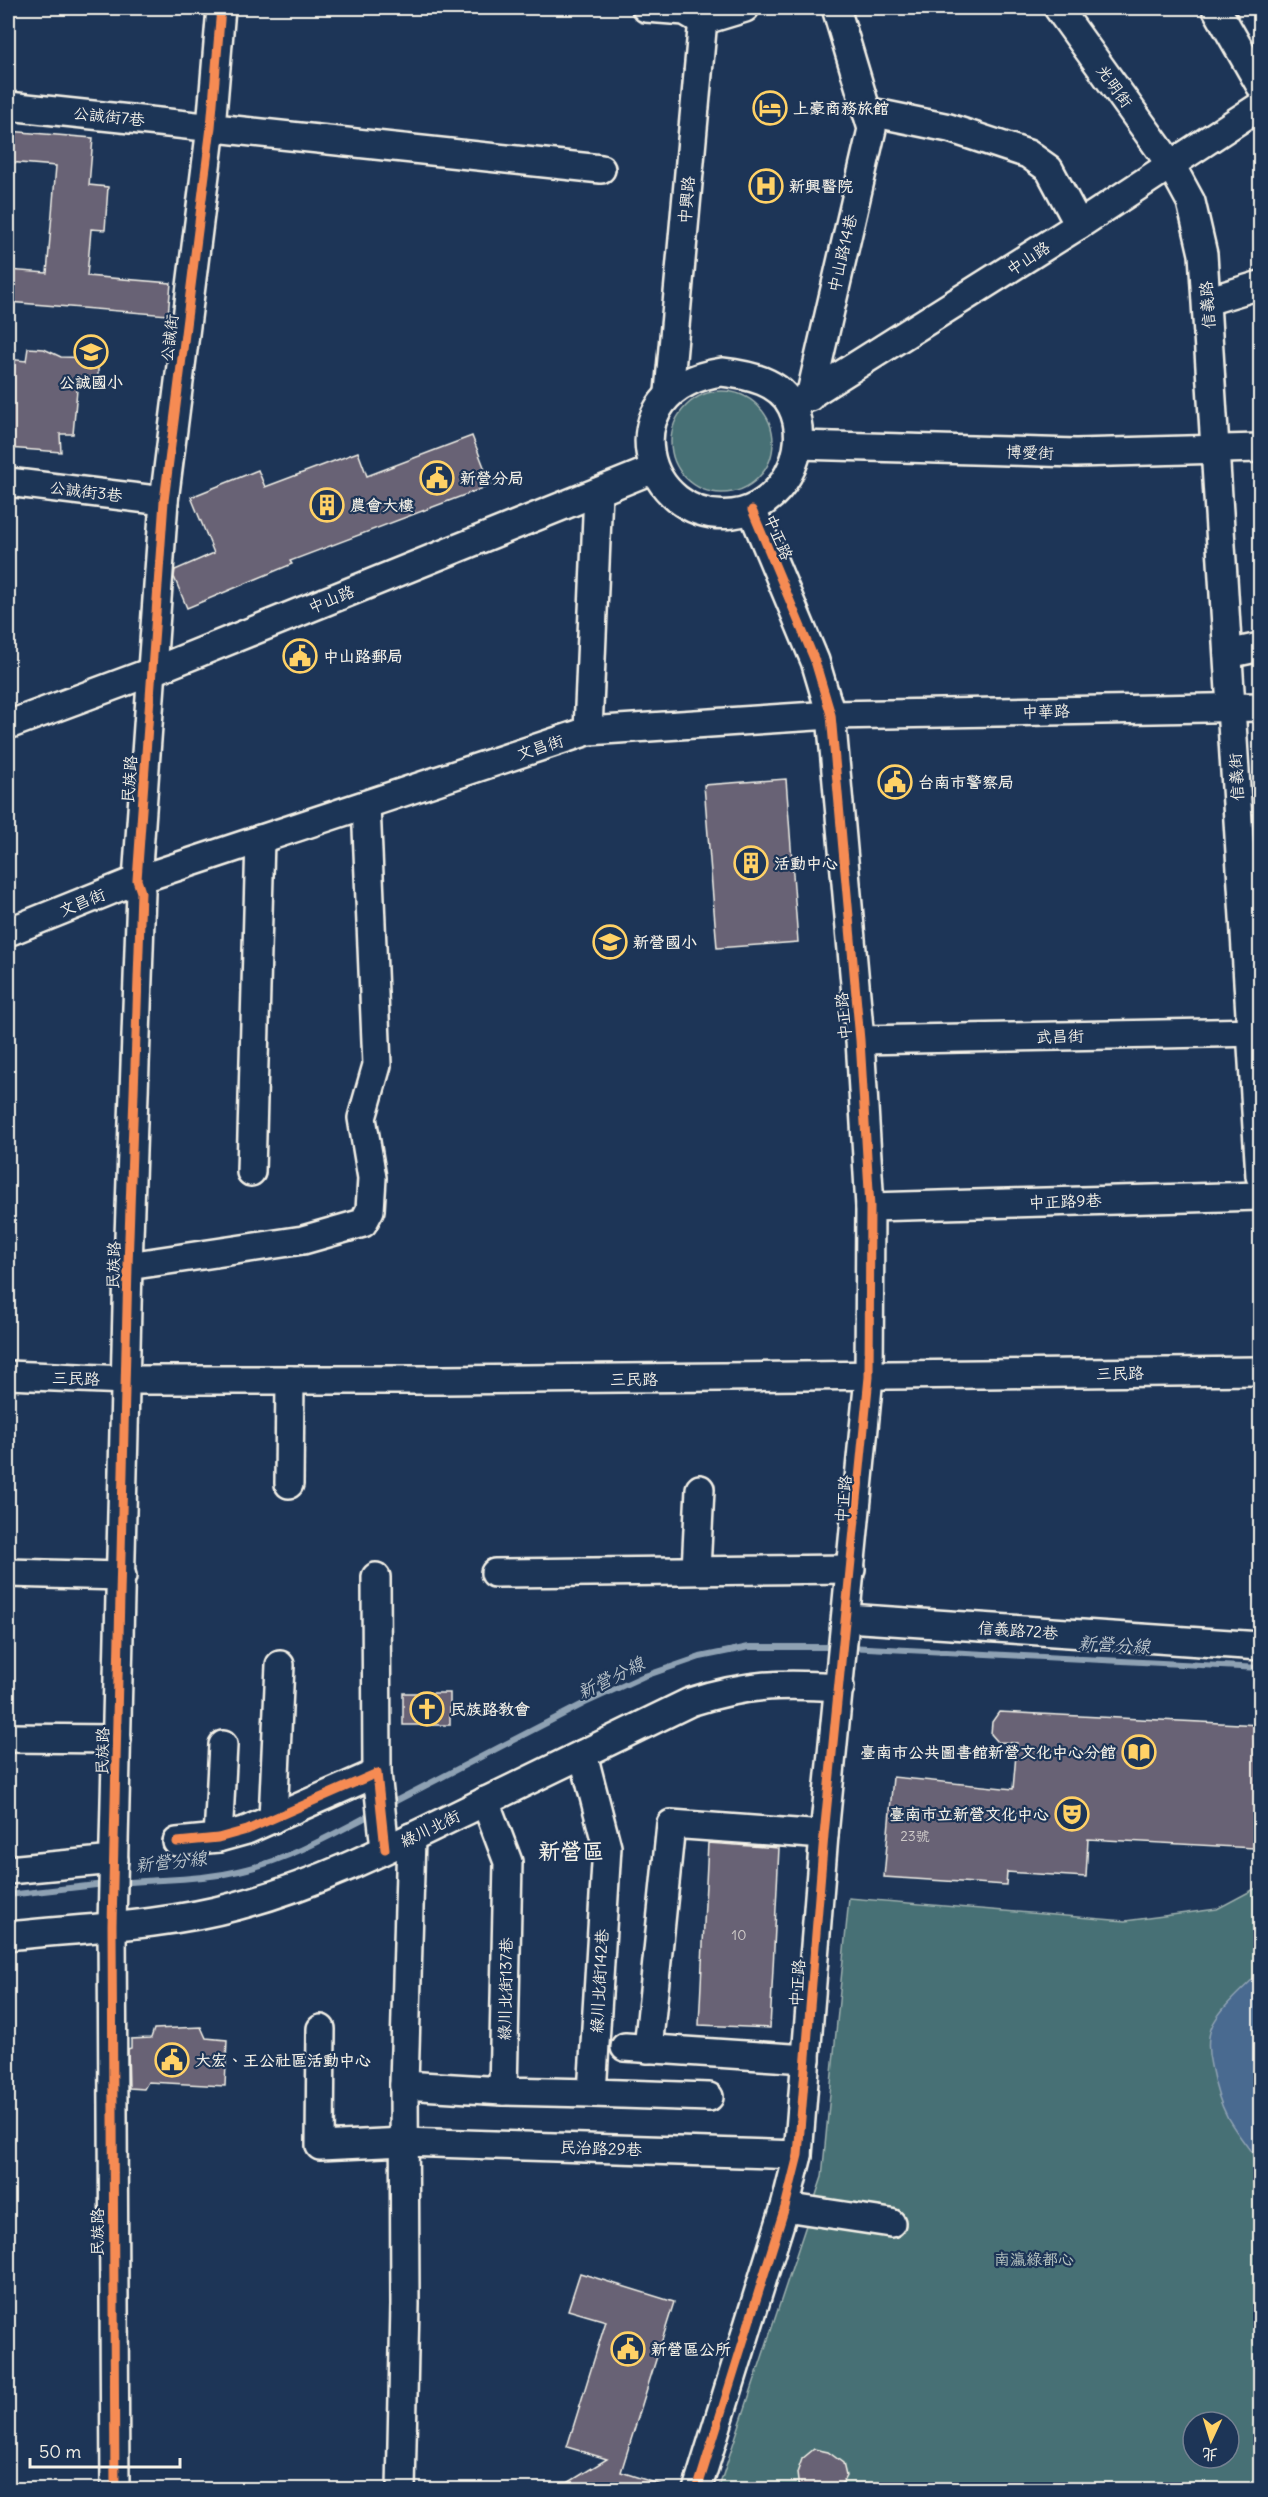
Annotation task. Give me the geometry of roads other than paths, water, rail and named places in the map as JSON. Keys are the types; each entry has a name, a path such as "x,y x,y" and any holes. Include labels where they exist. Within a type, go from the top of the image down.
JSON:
{"street":[{"name":"公誠街","path":"151,672 164,501 211,127 221,8"},
{"path":"646,8 703,14 745,8"},
{"name":"中山路14巷","path":"801,402 872,129 836,8"},
{"name":"光明街","path":"1058,8 1171,165"},
{"path":"1216,8 1260,85"},
{"name":"中興路","path":"669,392 703,14"},
{"name":"公誠街7巷","path":"8,106 601,169"},
{"name":"中山路","path":"801,402 1079,225 1260,106"},
{"path":"866,111 950,128 1028,154 1049,169 1079,225"},
{"name":"信義路","path":"1171,165 1191,202 1203,254 1216,450"},
{"path":"1207,301 1260,285"},
{"path":"722,372 747,374 801,402 798,426 799,445 794,461 779,489 752,510 733,514 713,514 694,509 676,497 654,469 649,452 654,417 669,392 702,375 722,372"},
{"name":"博愛街","path":"799,445 1076,453 1260,448"},
{"name":"信義街","path":"1216,450 1232,708 1251,887 1260,1176"},
{"name":"中山路","path":"8,725 151,672 654,469"},
{"name":"公誠街3巷","path":"8,482 164,501"},
{"path":"588,731 598,492"},
{"name":"中正路","path":"697,2490 785,2208 798,2155 824,1835 847,1624 869,1377 870,1207 860,1040 831,715 815,661 752,510"},
{"path":"1228,654 1260,647"},
{"name":"民族路","path":"115,2490 114,1860 128,1266 141,892 137,880 151,672"},
{"name":"中華路","path":"831,715 1260,707"},
{"name":"文昌街","path":"8,932 137,880 588,731 831,715"},
{"name":"民族路","path":"128,1266 303,1240 363,1224 370,1210 372,1178 362,1118 377,1065 366,805"},
{"path":"251,1172 260,840"},
{"name":"武昌街","path":"860,1040 1256,1032"},
{"name":"中正路9巷","path":"870,1207 1260,1196"},
{"name":"三民路","path":"8,1375 126,1380 290,1380 869,1377 1260,1371"},
{"path":"289,1484 290,1380"},
{"path":"696,1570 700,1489"},
{"path":"495,1573 851,1569"},
{"path":"8,1574 122,1576"},
{"path":"376,1577 378,1783 384,1839"},
{"name":"信義路72巷","path":"847,1624 1260,1646"},
{"path":"273,1819 280,1665"},
{"name":"綠川北街","path":"8,1936 113,1914 176,1918 234,1907 324,1878 384,1839 411,1838 690,1702 730,1690 840,1680"},
{"path":"8,1738 117,1739"},
{"path":"218,1838 223,1745"},
{"name":"綠川北街142巷","path":"583,1754 607,1847 592,2093"},
{"path":"177,1842 218,1838 378,1783"},
{"name":"綠川北街137巷","path":"485,1801 508,1862 503,2091"},
{"path":"806,2060 636,2048 671,1824 824,1835"},
{"path":"401,2490 405,2304 404,2085 411,1838"},
{"path":"8,1870 114,1860"},
{"name":"民治路29巷","path":"321,2029 320,2146 404,2142 798,2155"},
{"path":"404,2085 503,2091 709,2097"},
{"path":"785,2208 891,2223"}],"water":[{"path":"1260,1972 1260,2163 1234,2128 1223,2108 1214,2082 1209,2045 1213,2024 1235,1996"}],"waterway":[{"name":"新營分線","path":"388,1805 585,1703 642,1677 700,1657 749,1647 835,1647"},
{"name":"新營分線","path":"848,1647 1260,1668"},
{"name":"新營分線","path":"118,1883 200,1877 247,1869 296,1852 374,1813"},
{"name":"新營分線","path":"8,1895 105,1884"}],"place":[{"name":"上豪商務旅館","path":"770,108"},
{"name":"新興醫院","path":"766,186"},
{"name":"公誠國小","path":"91,352"},
{"name":"新營分局","path":"437,478"},
{"name":"農會大樓","path":"327,505"},
{"name":"中山路郵局","path":"300,656"},
{"name":"台南市警察局","path":"895,782"},
{"name":"活動中心","path":"751,863"},
{"name":"新營國小","path":"610,942"},
{"name":"民族路教會","path":"427,1709"},
{"name":"臺南市公共圖書館新營文化中心分館","path":"1139,1752"},
{"name":"臺南市立新營文化中心","path":"1072,1814"},
{"name":"大宏、王公社區活動中心","path":"172,2060"},
{"name":"新營區公所","path":"628,2349"}],"district":[{"name":"新營區","path":"571,1851"}],"park label":[{"name":"南瀛綠都心","path":"1034,2259"}]}
